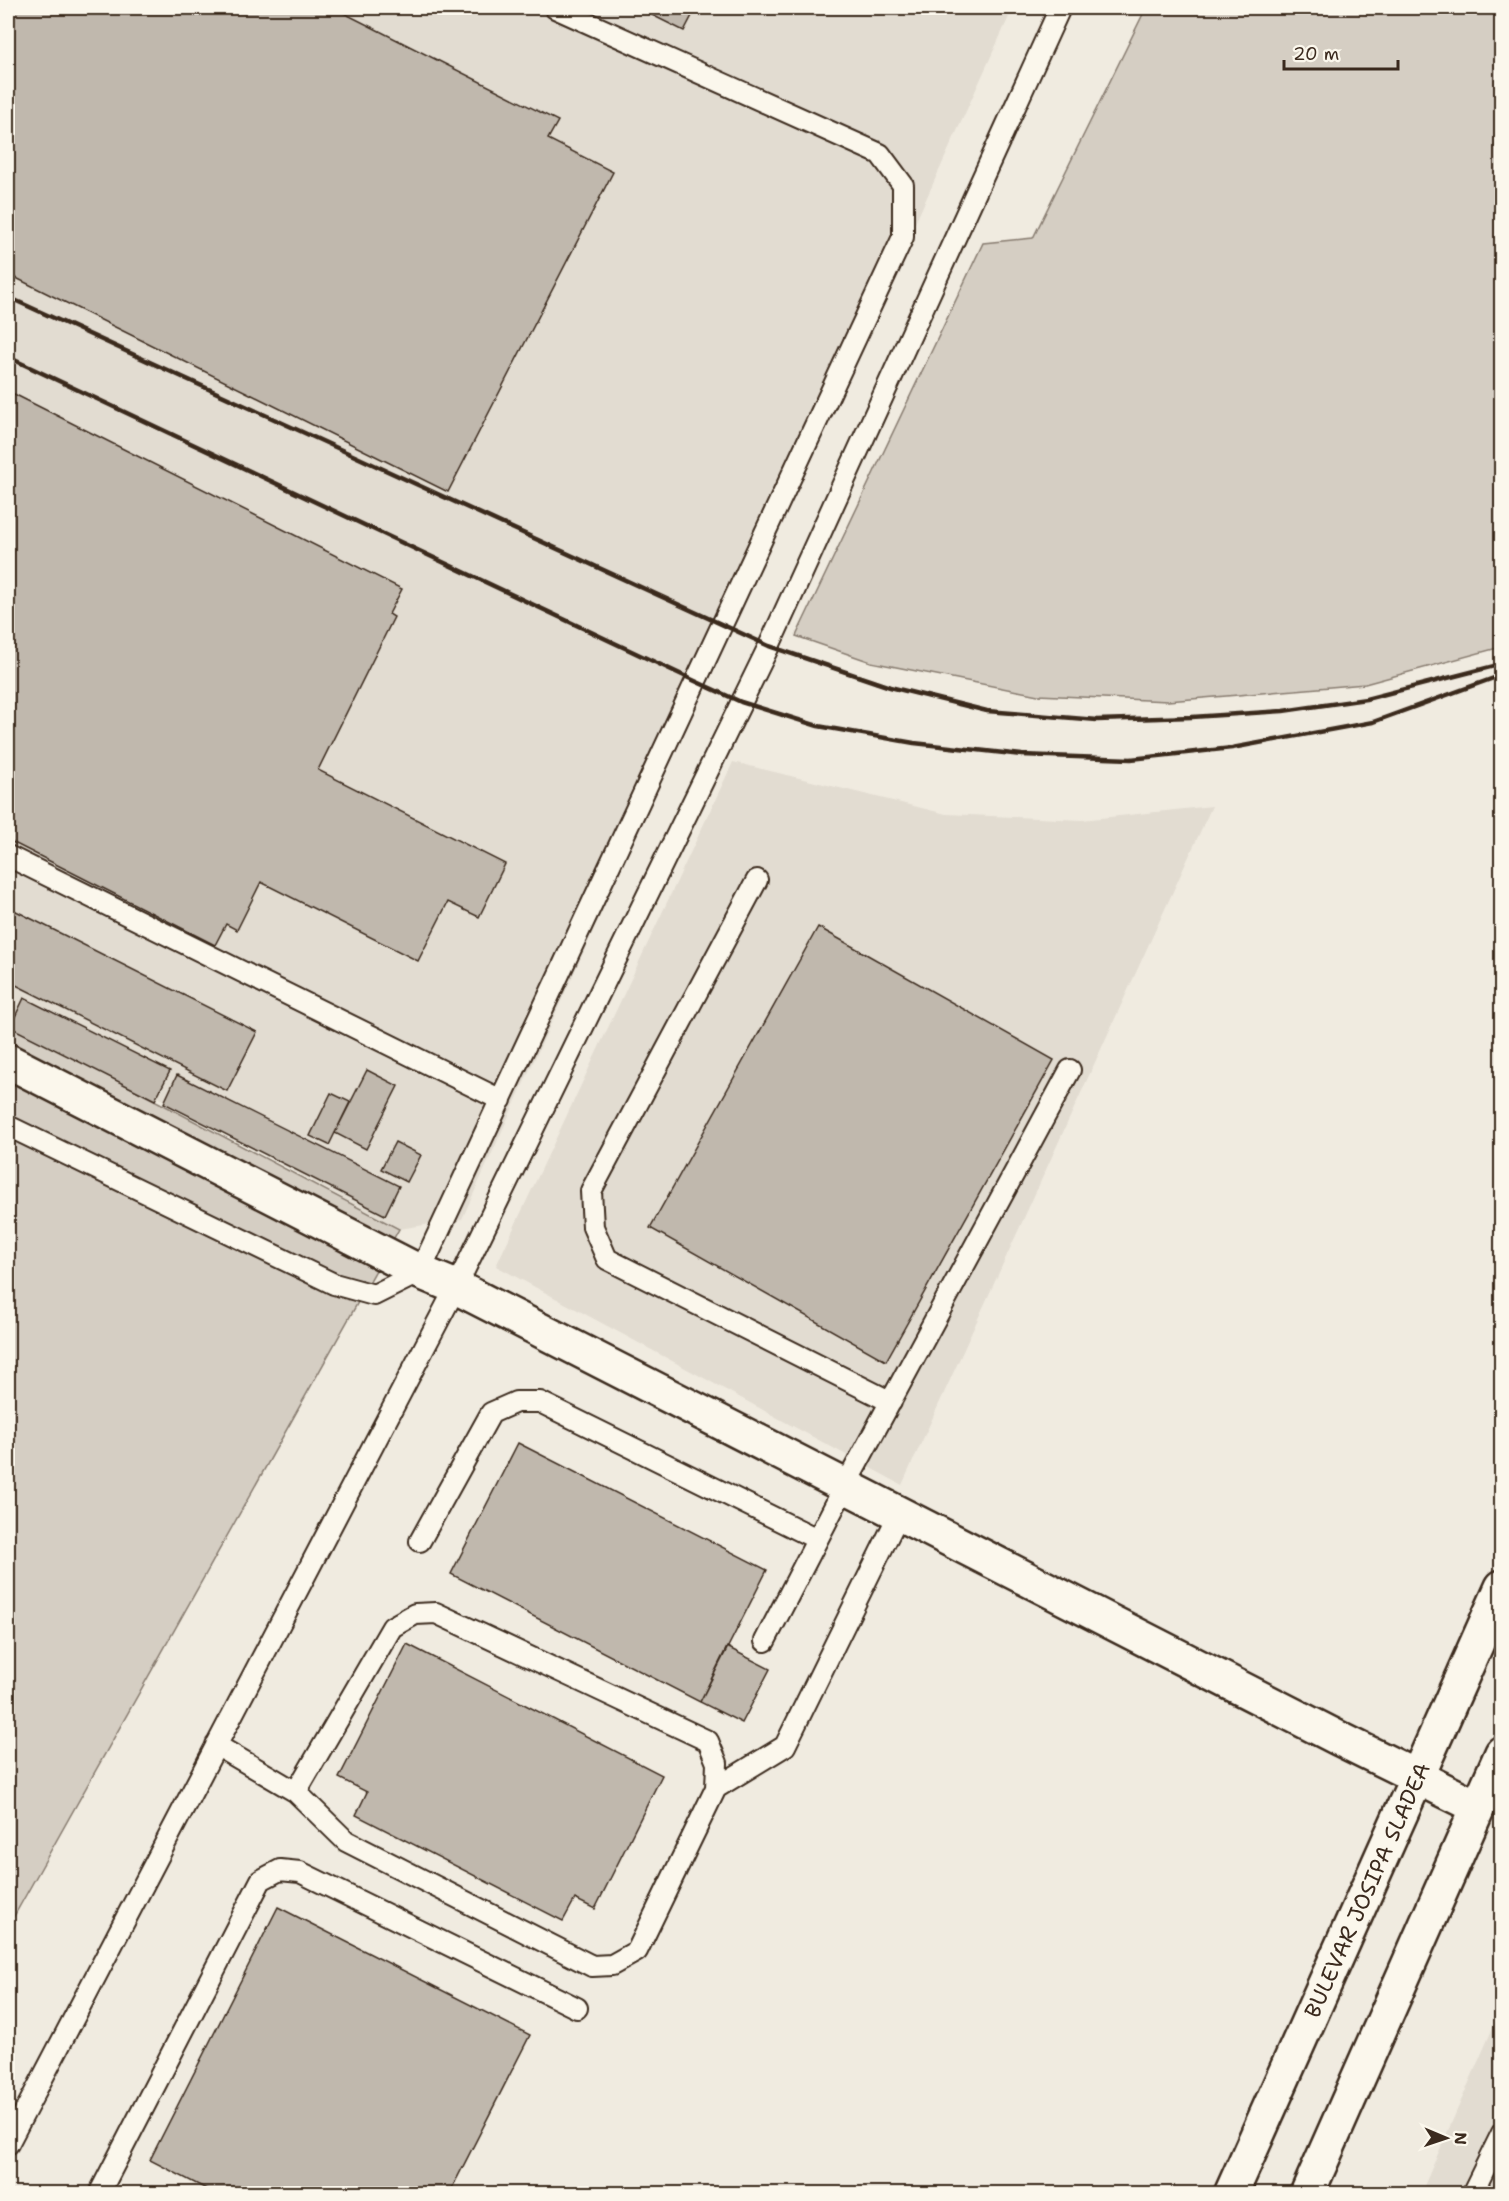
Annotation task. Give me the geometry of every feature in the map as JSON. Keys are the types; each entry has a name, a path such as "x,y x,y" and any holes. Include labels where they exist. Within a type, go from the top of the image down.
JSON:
{"street":[{"path":"8,1061 1478,1807"},
{"name":"BULEVAR JOSIPA SLADEA","path":"1231,2193 1502,1587"},
{"path":"1307,2193 1502,1754"}],"lane":[{"path":"8,1126 334,1284 374,1295 420,1272 903,237 903,185 880,154 555,8"},
{"path":"8,2144 456,1287 769,646 1060,8"},
{"path":"8,856 501,1100"},
{"path":"757,880 591,1191 593,1227 607,1259 891,1402"},
{"path":"765,1641 845,1486 1070,1070"},
{"path":"420,1541 491,1413 516,1402 540,1402 817,1539"},
{"path":"716,1788 785,1746 899,1514"},
{"path":"216,1745 296,1792 346,1841 592,1966 612,1965 637,1950 716,1788 717,1763 708,1741 436,1613 415,1614 392,1627 296,1792"},
{"path":"99,2193 261,1880 280,1870 300,1872 577,2008"},
{"path":"1472,2193 1502,2133"}],"shaded area":[{"path":"8,8 1013,8 462,1219 399,1229 8,1015"},
{"path":"1146,8 1501,8 1501,647 1365,684 1168,701 1038,695 871,662 796,636 983,243 1033,238"},
{"path":"733,762 946,814 1082,820 1212,806 902,1485 496,1266"},
{"path":"8,1023 399,1229 8,1927"},
{"path":"1501,2009 1501,2193 1421,2193"}],"building":[{"path":"8,8 334,8 558,121 548,139 613,172 448,492 8,274"},
{"path":"638,8 696,8 684,31"},
{"path":"8,391 402,589 389,614 394,617 318,770 505,864 479,917 448,902 418,961 261,882 237,930 226,924 215,945 8,840"},
{"path":"8,907 257,1032 227,1091 8,981"},
{"path":"818,927 1054,1060 886,1361 650,1228"},
{"path":"24,998 170,1071 155,1100 10,1027"},
{"path":"367,1070 398,1086 366,1149 335,1133"},
{"path":"177,1075 399,1186 385,1215 164,1103"},
{"path":"331,1093 350,1102 329,1145 310,1136"},
{"path":"395,1142 421,1155 407,1182 381,1169"},
{"path":"518,1443 767,1570 700,1702 451,1574"},
{"path":"407,1644 662,1775 595,1909 575,1899 563,1921 356,1815 367,1792 339,1778"},
{"path":"727,1647 770,1669 742,1723 700,1702"},
{"path":"278,1907 530,2035 449,2194 216,2194 150,2160"}],"railway":[{"path":"8,297 769,646 890,687 987,711 1097,720 1283,711 1366,699 1502,664"},
{"path":"8,357 741,702 818,726 914,743 1022,755 1131,759 1232,748 1373,722 1502,675"}]}
